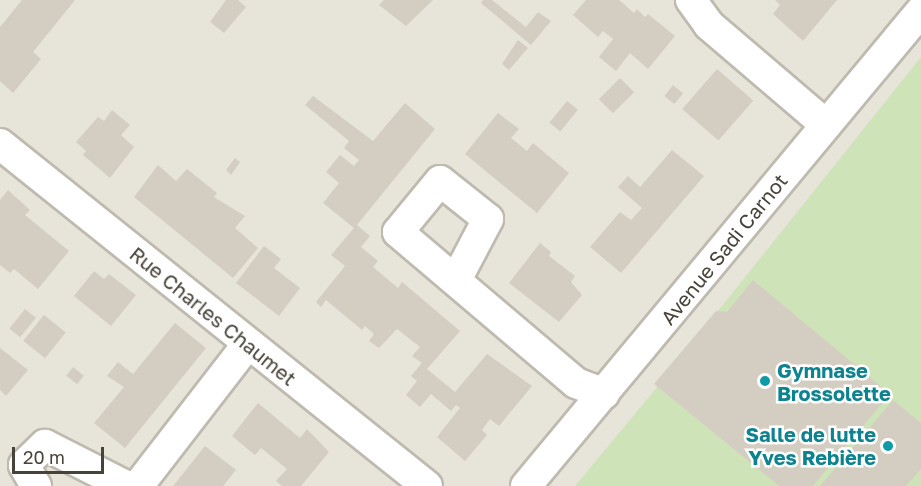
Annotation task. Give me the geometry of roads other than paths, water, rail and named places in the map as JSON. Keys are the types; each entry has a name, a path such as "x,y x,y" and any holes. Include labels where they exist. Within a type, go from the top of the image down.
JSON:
{"street":[{"path":"691,0 709,25 826,125"},
{"name":"Avenue Sadi Carnot","path":"526,486 921,11"},
{"name":"Rue Charles Chaumet","path":"0,144 247,345 427,486"},
{"path":"456,280 576,383 604,394"},
{"path":"138,486 247,345"},
{"path":"36,486 24,465 45,445 126,486"}],"place":[{"name":"Gymnase Brossolette","path":"765,381"},
{"name":"Salle de lutte Yves Rebière","path":"888,446"}]}
